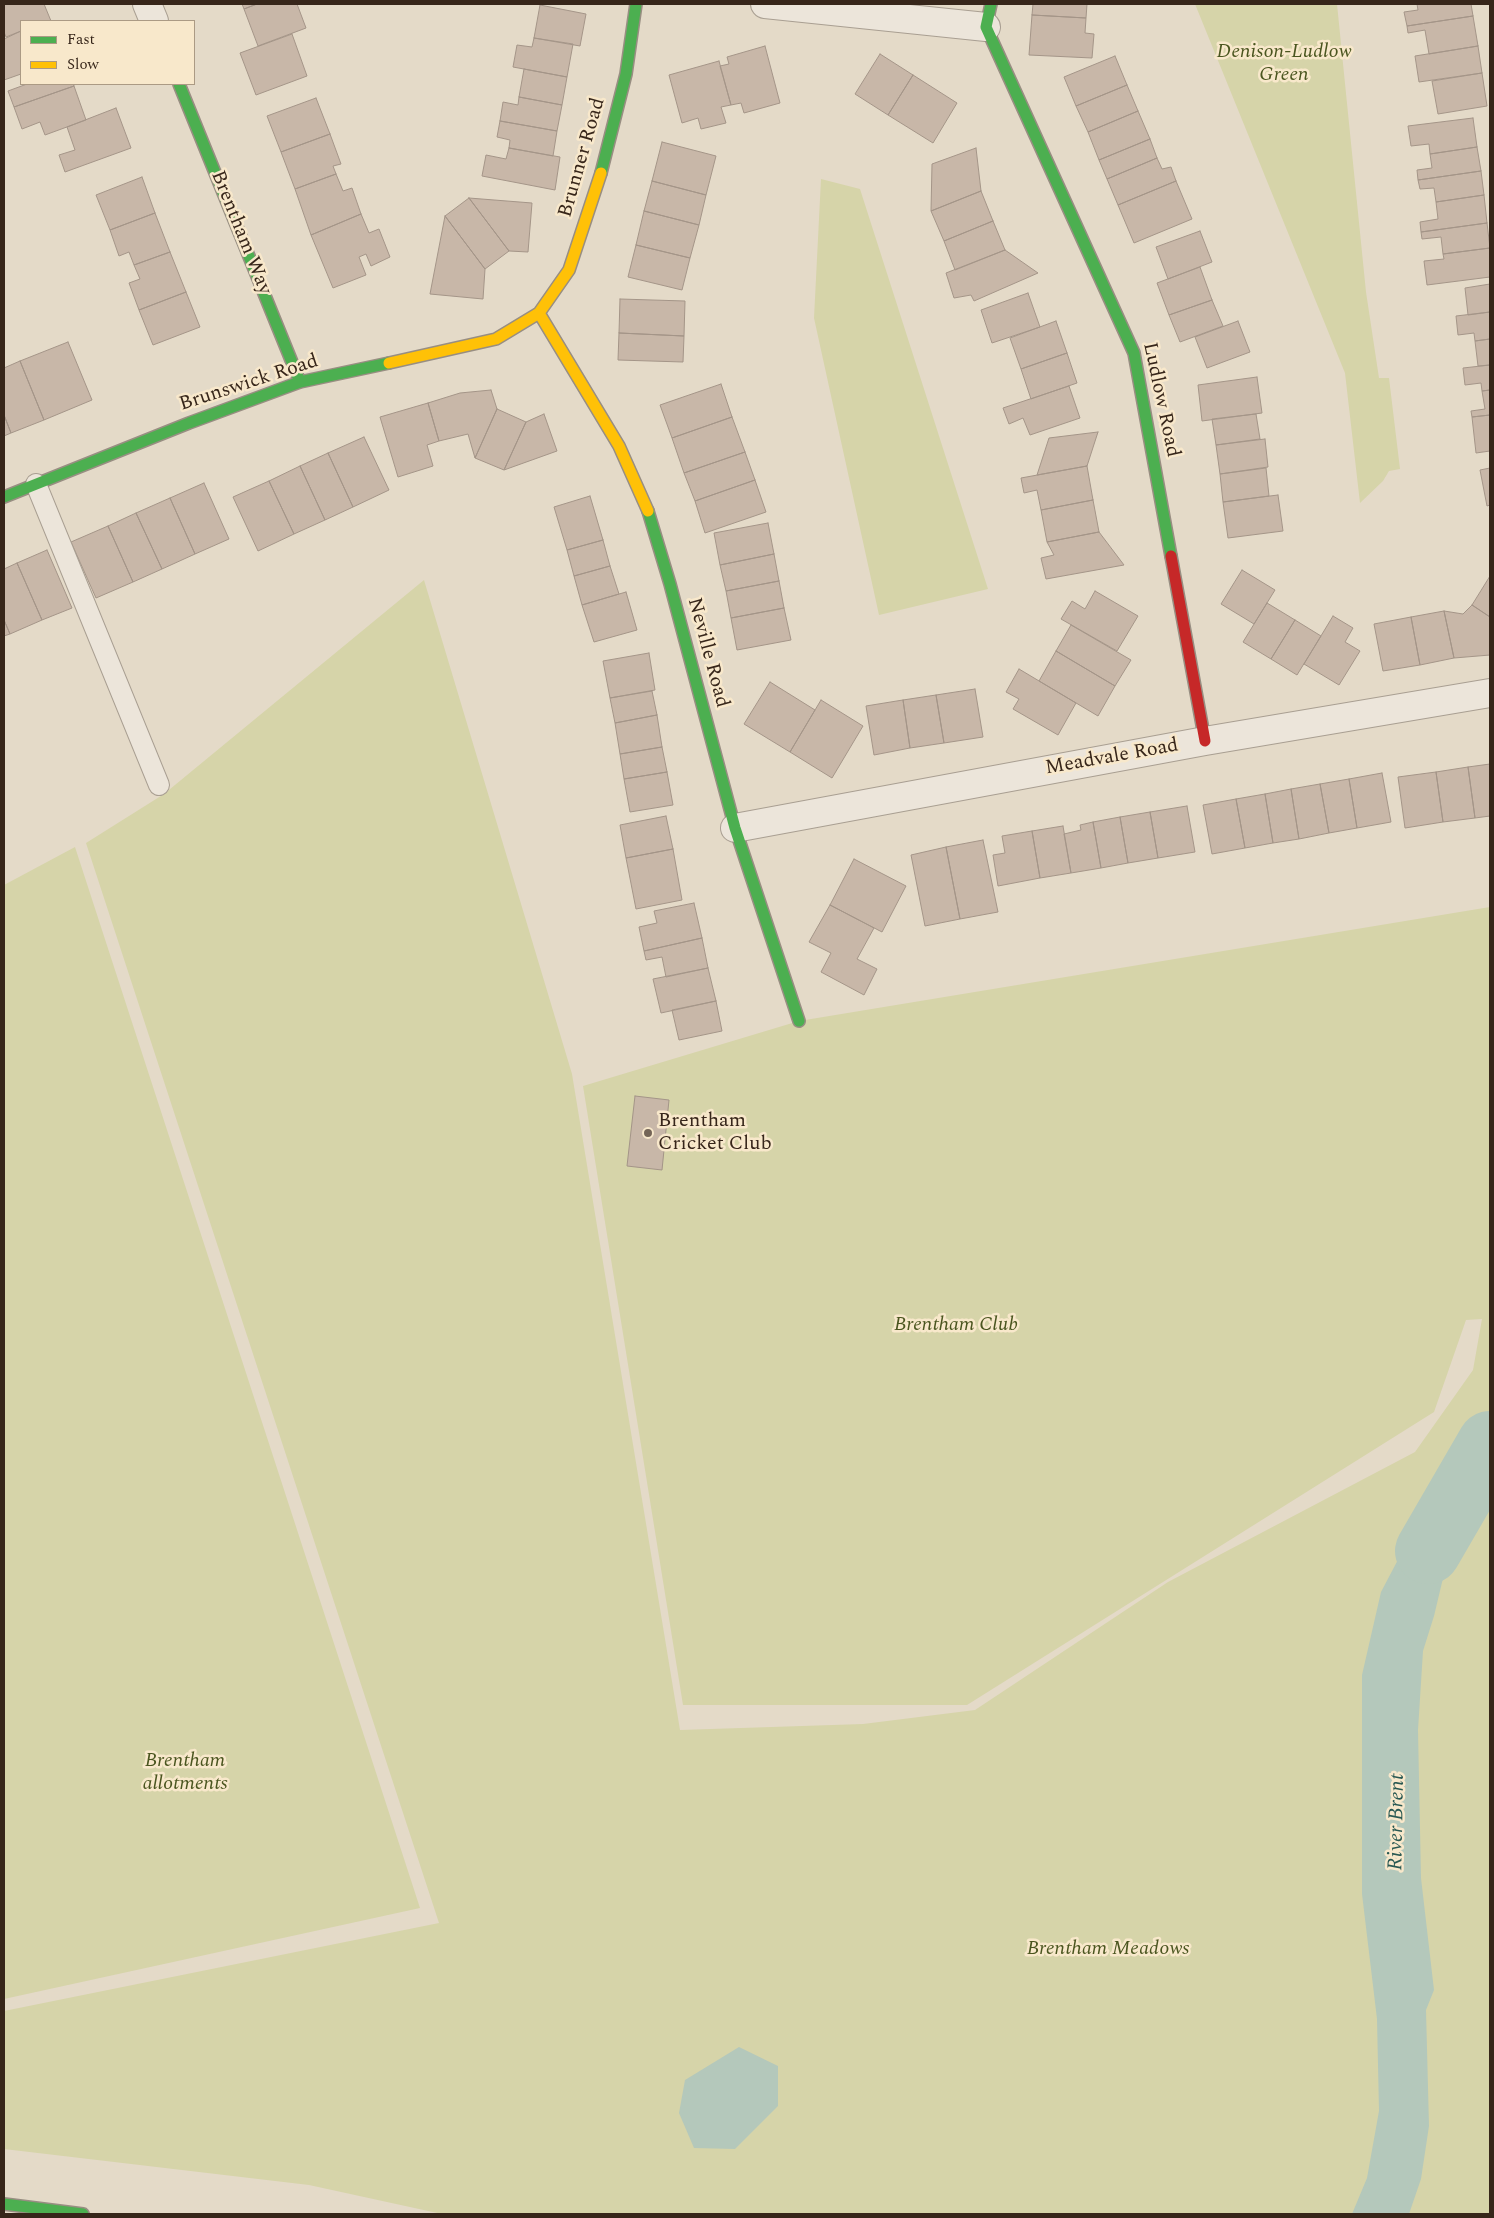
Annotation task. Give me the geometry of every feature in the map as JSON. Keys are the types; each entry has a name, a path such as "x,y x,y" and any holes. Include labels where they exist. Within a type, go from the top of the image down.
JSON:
{"main road":[{"name":"Brunner Road","path":"539,313 569,270 600,179 626,74 636,4"},
{"name":"Ludlow Road","path":"989,15 1134,353 1205,741"},
{"name":"Brentham Way","path":"179,85 300,382"},
{"name":"Brunswick Road","path":"4,497 188,423 300,382 496,339 539,313"},
{"name":"Neville Road","path":"539,313 619,446 647,508 670,584 734,828 799,1021"},
{"path":"4,2204 83,2214"}],"street":[{"path":"147,4 154,20"},
{"path":"765,4 989,15"},
{"name":"Meadvale Road","path":"734,828 1205,741 1490,693"}],"lane":[{"path":"36,484 159,785"}],"green space":[{"name":"Denison-Ludlow Green","path":"1195,4 1337,4 1366,292 1379,378 1389,378 1400,469 1389,471 1383,481 1360,503 1345,373"},
{"path":"821,179 860,189 988,589 879,615 814,318"},
{"name":"Brentham Meadows","path":"424,580 572,1074 680,1730 863,1724 975,1710 1168,1582 1415,1452 1473,1370 1482,1319 1466,1320 1434,1412 967,1705 683,1705 583,1086 799,1021 1490,907 1490,2214 442,2214 309,2185 4,2149 4,2011 439,1923 86,843 164,794"},
{"name":"Brentham allotments","path":"75,847 420,1908 4,1999 4,885"}],"water":[{"path":"1451,1459 1490,1481 1490,1497 1444,1574 1423,1651 1418,1730 1421,1878 1434,1990 1426,2010 1429,2126 1421,2179 1409,2214 1352,2214 1367,2178 1379,2111 1377,2019 1362,1894 1362,1675 1381,1592"},
{"path":"739,2047 778,2066 778,2106 735,2149 694,2148 679,2113 685,2080"}],"building":[{"path":"4,4 44,4 51,20 20,20 20,31 6,37 4,32"},
{"path":"242,4 257,4 244,9"},
{"path":"257,4 297,4 306,28 258,46 244,9"},
{"path":"1033,4 1087,4 1086,18 1032,15"},
{"path":"1417,4 1471,4 1473,16 1407,26 1404,12 1418,10"},
{"path":"540,5 586,14 580,46 534,38"},
{"path":"1032,15 1086,18 1085,33 1094,34 1092,58 1029,55"},
{"path":"1473,16 1478,46 1429,54 1425,30 1408,33 1407,26"},
{"path":"20,31 20,74 4,80 4,39"},
{"path":"292,34 307,76 256,95 240,53"},
{"path":"534,38 573,44 567,77 513,67 517,45 532,47"},
{"path":"765,46 780,103 744,113 741,103 731,105 720,66 729,64 727,57"},
{"path":"1478,46 1482,73 1419,82 1415,56"},
{"path":"880,54 913,75 888,115 855,94"},
{"path":"1115,56 1127,85 1076,106 1064,77"},
{"path":"719,61 731,105 721,107 726,123 701,129 698,118 682,123 669,75"},
{"path":"524,69 567,77 562,105 519,97"},
{"path":"1482,73 1487,106 1438,114 1432,81"},
{"path":"913,75 957,103 933,143 888,115"},
{"path":"24,85 74,86 14,107 8,91"},
{"path":"1127,85 1138,111 1088,132 1076,106"},
{"path":"74,86 86,120 45,135 40,122 22,129 14,107"},
{"path":"519,97 562,105 557,131 500,121 503,102 518,105"},
{"path":"316,98 330,134 281,152 267,116"},
{"path":"116,108 131,148 65,172 59,155 75,150 67,127"},
{"path":"1138,111 1150,139 1099,160 1088,132"},
{"path":"1473,118 1477,147 1430,154 1429,144 1411,146 1408,126"},
{"path":"500,121 557,131 553,156 509,148 510,140 497,137"},
{"path":"330,134 341,164 333,166 336,174 295,189 281,152"},
{"path":"1150,139 1157,158 1107,179 1099,160"},
{"path":"662,142 716,156 706,195 652,181"},
{"path":"1477,147 1481,171 1418,180 1417,170 1432,168 1430,154"},
{"path":"509,148 560,157 555,190 482,176 486,155 506,159"},
{"path":"976,148 981,191 931,211 932,164"},
{"path":"1157,158 1162,169 1171,167 1176,181 1118,205 1107,179"},
{"path":"1481,171 1484,195 1436,202 1434,188 1420,189 1418,180"},
{"path":"336,174 343,191 352,188 361,214 311,235 295,189"},
{"path":"142,177 155,213 110,230 96,195"},
{"path":"652,181 706,195 699,225 644,211"},
{"path":"1176,181 1192,219 1134,243 1118,205"},
{"path":"981,191 993,221 944,241 931,211"},
{"path":"1484,195 1487,223 1421,232 1420,222 1438,219 1436,202"},
{"path":"469,198 532,203 528,252 509,251"},
{"path":"469,198 509,251 485,269 445,216"},
{"path":"644,211 699,225 690,258 636,245"},
{"path":"155,213 170,252 134,265 129,252 119,256 110,230"},
{"path":"361,214 369,233 379,229 390,257 371,266 366,254 359,257 366,275 333,288 311,235"},
{"path":"445,216 485,269 483,299 430,294"},
{"path":"993,221 1005,250 955,270 944,241"},
{"path":"1487,223 1490,248 1443,254 1441,237 1422,239 1421,232"},
{"path":"1200,231 1212,262 1168,279 1156,247"},
{"path":"636,245 690,258 682,290 628,277"},
{"path":"1490,248 1490,277 1427,285 1424,261 1444,259 1443,254"},
{"path":"1005,250 1038,273 974,301 971,295 954,298 946,273"},
{"path":"170,252 186,292 139,310 129,283 140,279 134,265"},
{"path":"1200,267 1212,300 1169,315 1157,283"},
{"path":"1490,284 1490,312 1468,315 1465,288"},
{"path":"186,292 200,327 153,345 139,310"},
{"path":"1028,293 1040,327 992,343 981,310"},
{"path":"620,299 685,301 684,336 619,333"},
{"path":"1212,300 1223,326 1180,342 1169,315"},
{"path":"1490,312 1490,339 1475,341 1474,333 1458,335 1456,316"},
{"path":"1056,321 1067,353 1021,369 1010,338"},
{"path":"1238,321 1250,352 1207,368 1195,337"},
{"path":"619,333 684,336 683,362 618,360"},
{"path":"1490,339 1490,365 1478,366 1475,341"},
{"path":"68,342 92,400 44,420 20,361"},
{"path":"1067,353 1077,383 1031,399 1021,369"},
{"path":"20,361 44,420 11,433 4,415 4,368"},
{"path":"1490,365 1490,390 1482,391 1481,383 1465,385 1463,368"},
{"path":"1257,377 1262,413 1202,421 1198,385"},
{"path":"721,384 732,417 672,438 660,405"},
{"path":"1069,386 1080,418 1030,435 1023,418 1009,424 1003,408"},
{"path":"491,390 497,409 475,458 468,434 439,441 428,403 460,393"},
{"path":"1490,390 1490,415 1472,417 1471,411 1485,409 1482,391"},
{"path":"428,403 439,441 427,445 433,466 398,477 380,417"},
{"path":"497,409 526,422 504,470 475,458"},
{"path":"544,414 557,451 504,470 526,422"},
{"path":"1256,414 1260,439 1216,445 1212,419"},
{"path":"4,415 11,433 4,436"},
{"path":"1490,415 1490,451 1476,453 1472,417"},
{"path":"732,417 745,452 684,473 672,438"},
{"path":"1098,432 1087,466 1037,475 1049,438"},
{"path":"364,437 389,490 353,507 328,453"},
{"path":"1265,439 1268,467 1220,474 1216,445"},
{"path":"745,452 755,480 695,501 684,473"},
{"path":"328,453 353,507 325,520 300,466"},
{"path":"300,466 325,520 294,534 269,481"},
{"path":"1087,466 1093,500 1041,510 1037,490 1024,493 1021,478"},
{"path":"1266,468 1269,496 1223,502 1220,474"},
{"path":"1490,468 1490,505 1487,506 1480,470"},
{"path":"755,480 766,512 705,533 695,501"},
{"path":"269,481 294,534 258,551 233,497"},
{"path":"204,483 229,539 195,554 170,498"},
{"path":"1278,495 1283,531 1228,538 1223,502"},
{"path":"590,496 603,540 567,550 554,507"},
{"path":"170,498 195,554 162,569 136,513"},
{"path":"1093,500 1099,532 1047,542 1041,510"},
{"path":"136,513 162,569 133,582 108,526"},
{"path":"768,523 774,554 720,565 714,533"},
{"path":"108,526 133,582 96,598 71,542"},
{"path":"1099,532 1124,565 1046,579 1041,558 1054,555 1047,542"},
{"path":"603,540 610,566 574,576 567,550"},
{"path":"47,550 72,608 42,620 17,563"},
{"path":"774,554 779,581 726,591 720,565"},
{"path":"17,563 42,620 10,634 4,620 4,569"},
{"path":"610,566 619,594 582,605 574,576"},
{"path":"1242,570 1275,590 1254,624 1221,604"},
{"path":"1490,576 1490,617 1472,605"},
{"path":"779,581 784,608 731,618 726,591"},
{"path":"1095,591 1138,616 1117,651 1061,619 1072,601 1085,609"},
{"path":"626,592 637,630 594,642 582,605"},
{"path":"1267,603 1295,620 1271,659 1243,642"},
{"path":"1472,605 1490,617 1490,655 1454,658 1444,611 1463,614"},
{"path":"784,608 791,640 737,650 731,618"},
{"path":"1444,611 1454,658 1420,665 1411,617"},
{"path":"1333,616 1353,628 1345,642 1360,651 1339,685 1304,664"},
{"path":"1411,617 1420,665 1383,671 1374,624"},
{"path":"4,620 10,634 4,636"},
{"path":"1295,620 1321,636 1297,675 1271,659"},
{"path":"1071,625 1131,660 1115,686 1056,651"},
{"path":"1056,651 1115,686 1098,716 1039,681"},
{"path":"649,653 655,690 610,698 603,661"},
{"path":"1019,669 1076,703 1058,735 1013,709 1019,699 1006,692"},
{"path":"770,682 815,710 790,752 744,724"},
{"path":"975,689 983,737 944,743 936,695"},
{"path":"652,691 657,715 615,723 610,698"},
{"path":"936,695 944,743 910,748 903,700"},
{"path":"821,700 863,726 832,778 790,752"},
{"path":"903,700 910,748 874,755 866,706"},
{"path":"657,715 662,747 620,754 615,723"},
{"path":"662,747 667,772 624,779 620,754"},
{"path":"1490,764 1490,816 1475,818 1468,767"},
{"path":"1468,767 1475,818 1443,822 1436,772"},
{"path":"667,772 673,805 630,812 624,779"},
{"path":"1436,772 1443,822 1405,828 1398,777"},
{"path":"1382,773 1391,822 1357,828 1349,779"},
{"path":"1349,779 1357,828 1329,833 1320,784"},
{"path":"1320,784 1329,833 1299,839 1291,789"},
{"path":"1291,789 1299,839 1273,843 1265,794"},
{"path":"1265,794 1273,843 1245,848 1236,799"},
{"path":"1236,799 1245,848 1212,854 1203,805"},
{"path":"1187,806 1195,852 1158,858 1150,812"},
{"path":"1150,812 1158,858 1128,863 1120,817"},
{"path":"666,816 673,849 626,858 620,825"},
{"path":"1120,817 1128,863 1101,868 1093,822"},
{"path":"1093,822 1101,868 1071,873 1064,834 1081,830 1080,825"},
{"path":"1063,826 1071,873 1040,878 1032,831"},
{"path":"1032,831 1040,878 998,886 993,855 1005,853 1002,836"},
{"path":"983,840 998,912 960,919 946,847"},
{"path":"946,847 960,919 925,926 911,855"},
{"path":"673,849 682,900 636,909 626,858"},
{"path":"854,859 906,886 882,932 830,905"},
{"path":"694,903 702,938 644,951 639,927 657,923 654,911"},
{"path":"830,905 874,928 857,959 877,969 864,995 821,972 831,953 809,942"},
{"path":"702,938 708,968 666,977 662,957 646,960 644,951"},
{"path":"708,968 716,1001 661,1013 653,979"},
{"path":"716,1001 722,1031 679,1040 672,1010"},
{"name":"Brentham Cricket Club","path":"635,1096 669,1100 662,1170 627,1166"}],"waterway":[{"name":"River Brent","path":"1428,1551 1490,1444"}],"traffic: fast":[{"path":"601,173 626,74 636,4"},
{"path":"991,4 986,27 1134,353 1171,556"},
{"path":"179,85 300,382"},
{"path":"4,497 189,423 300,382 389,363"},
{"path":"648,511 670,584 735,828 799,1021"},
{"path":"4,2204 83,2214"}],"traffic: slow":[{"path":"389,363 496,339 539,313 569,270 601,173"},
{"path":"539,313 619,446 648,511"}],"traffic: jam":[{"path":"1171,556 1205,741"}],"place":[{"name":"Brentham Cricket Club","path":"648,1133"}],"park label":[{"name":"Brentham Club","path":"956,1326"}]}
